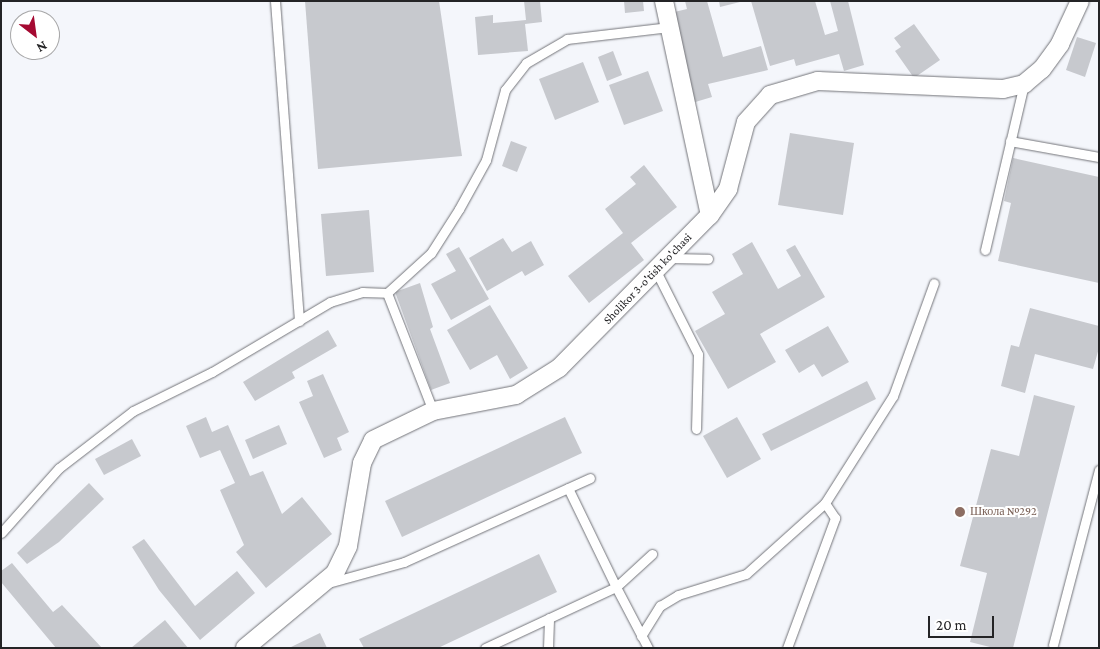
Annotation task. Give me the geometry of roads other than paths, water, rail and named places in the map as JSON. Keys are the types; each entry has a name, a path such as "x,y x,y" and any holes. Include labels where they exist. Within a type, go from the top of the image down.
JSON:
{"street":[{"path":"664,1 710,215"},
{"name":"Sholikor 3-o'tish ko'chasi","path":"244,648 325,584 335,573 348,546 366,451 384,432 432,411 500,400 532,388 566,361 710,215 728,189 746,122 758,106 785,89 818,81 1004,89 1024,84 1042,70 1056,50 1080,1"}],"lane":[{"path":"275,1 299,320"},
{"path":"1,533 59,468 133,411 212,372 330,302 362,292 387,293 431,253 459,209 486,160 504,90 526,63 567,39 669,27"},
{"path":"985,250 1024,84"},
{"path":"1010,141 1099,158"},
{"path":"669,258 708,259"},
{"path":"656,270 698,354 696,429"},
{"path":"641,636 660,606 678,596 746,574 825,503 893,396 934,283"},
{"path":"387,293 432,411"},
{"path":"1053,645 1099,470"},
{"path":"325,584 404,562 590,478"},
{"path":"568,488 648,648"},
{"path":"788,648 834,518 825,503"},
{"path":"485,648 616,587 652,554"},
{"path":"548,648 549,618"}],"place":[{"name":"Школа №292","path":"960,512"}]}
